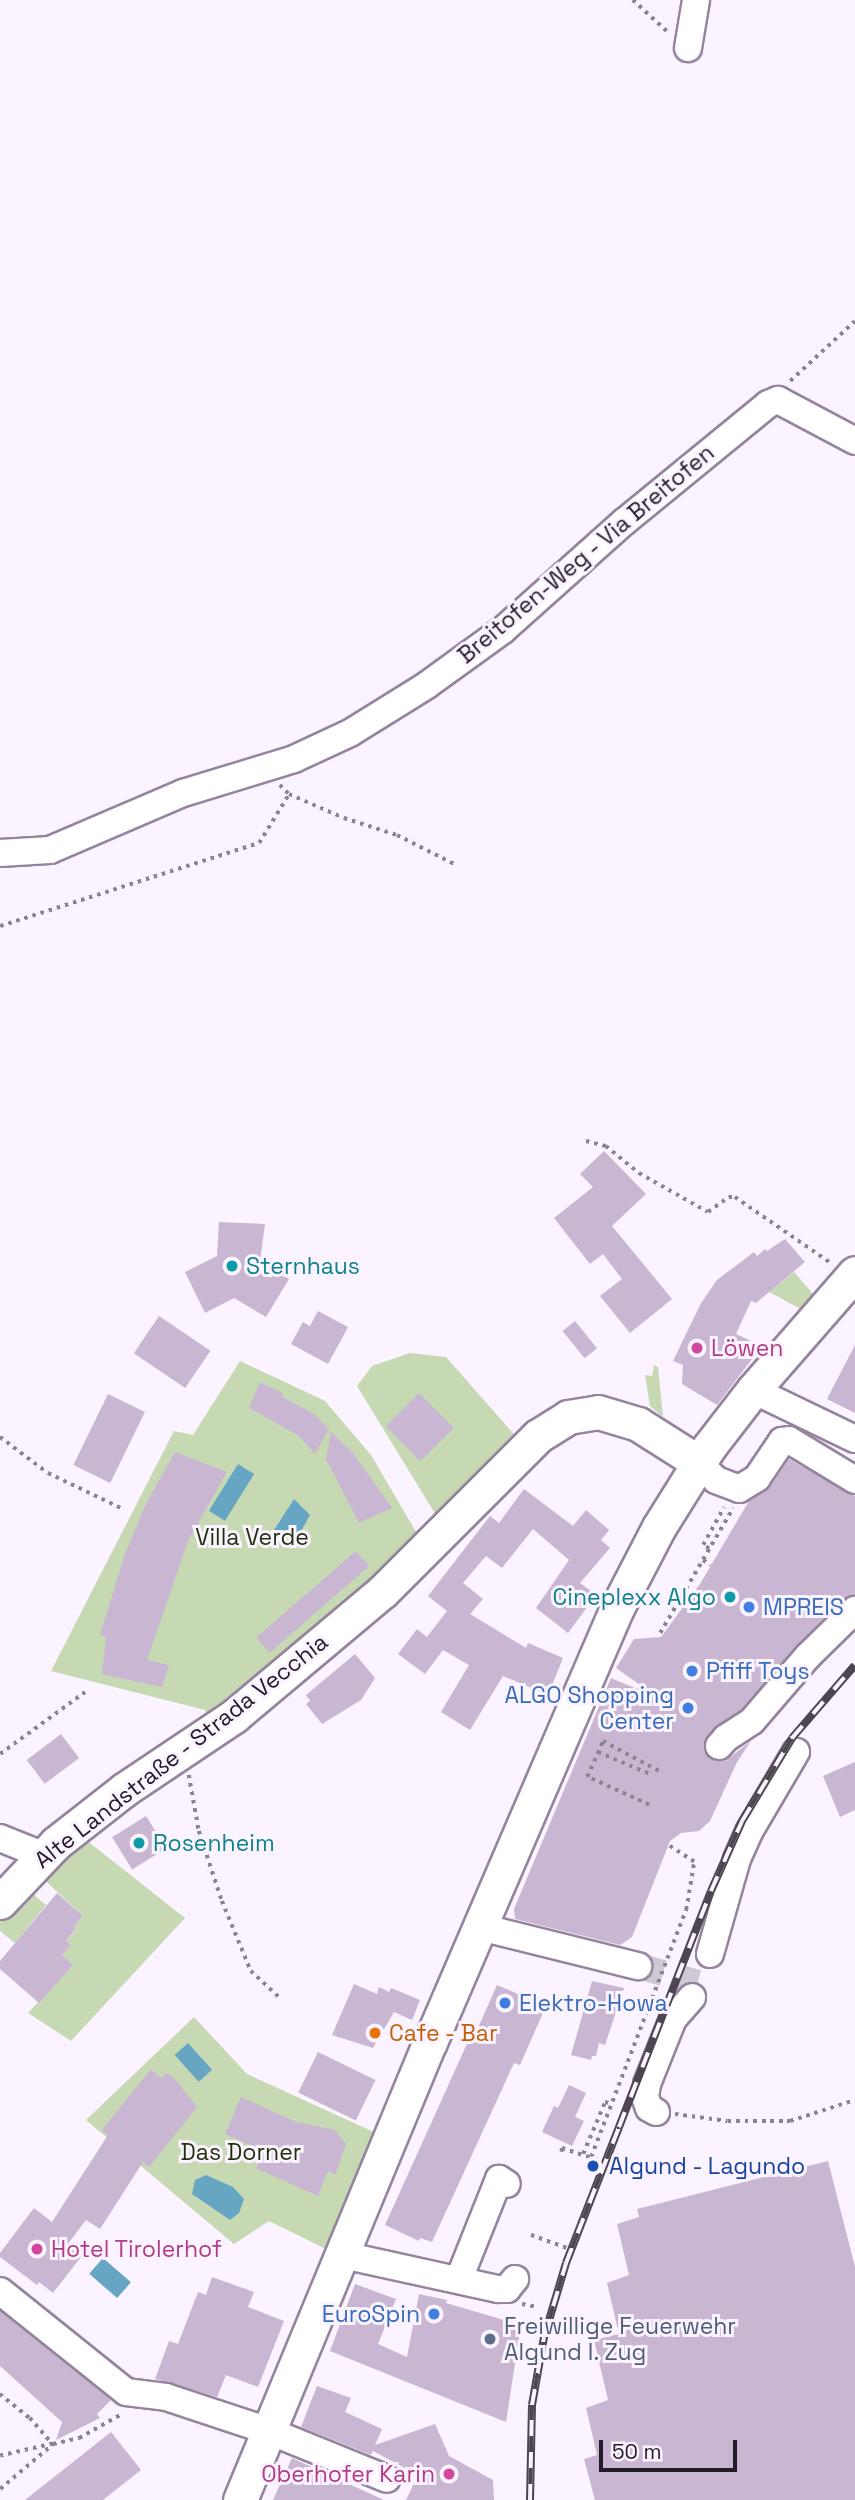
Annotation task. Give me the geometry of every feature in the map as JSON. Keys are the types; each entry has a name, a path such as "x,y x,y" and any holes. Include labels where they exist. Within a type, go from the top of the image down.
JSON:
{"main road":[{"path":"240,2500 617,1608 659,1527 698,1462 844,1269"},
{"name":"Alte Landstraße - Strada Vecchia","path":"0,1902 42,1855 125,1789 234,1716 382,1592 538,1436 568,1417 598,1412 638,1424 698,1462"}],"street":[{"path":"688,48 696,0"},
{"path":"778,400 855,441"},
{"name":"Breitofen-Weg - Via Breitofen","path":"0,853 50,850 183,793 294,759 350,733 426,685 503,630 624,522 759,410 778,400"},
{"path":"752,1390 855,1439"},
{"path":"698,1462 716,1480 739,1489 757,1478 782,1441 789,1440 855,1480"},
{"path":"719,1746 726,1738 752,1721 808,1656 855,1610"},
{"path":"710,1954 737,1859 749,1832 796,1752"},
{"path":"0,1838 42,1855"},
{"path":"480,1927 638,1966"},
{"path":"656,2112 649,2108 645,2097 647,2084 673,2019 692,1997"},
{"path":"459,2279 499,2179 508,2184"},
{"path":"343,2255 507,2289 515,2279"},
{"path":"0,2291 126,2392 166,2397 269,2431 387,2479"}],"path":[{"path":"633,0 688,48"},
{"path":"778,400 782,388 855,321"},
{"path":"264,769 289,794 344,818 397,835 458,866"},
{"path":"0,926 258,843 289,794"},
{"path":"586,1141 606,1146 639,1173 708,1212 729,1197 736,1198 844,1269"},
{"path":"0,1437 48,1473 121,1508"},
{"path":"710,1549 703,1545 727,1502"},
{"path":"660,1633 734,1506"},
{"path":"703,1560 711,1565"},
{"path":"0,1754 85,1692"},
{"path":"649,1805 587,1777 603,1741 663,1773"},
{"path":"598,1752 650,1774"},
{"path":"179,1754 187,1768 199,1831 222,1901 251,1972 281,1999"},
{"path":"656,2112 728,2121 790,2121 855,2100"},
{"path":"583,2154 605,2102 612,2104 591,2157"},
{"path":"592,2134 599,2137"},
{"path":"561,2152 562,2148 601,2161"},
{"path":"531,2235 567,2248"},
{"path":"0,2395 30,2418 52,2444"},
{"path":"0,2456 79,2438 130,2409"},
{"path":"0,2489 52,2444"}],"green space":[{"path":"794,1272 814,1295 801,1309 769,1292"},
{"path":"410,1353 446,1357 526,1448 445,1530 357,1386 372,1366"},
{"name":"Villa Verde","path":"240,1361 325,1401 371,1455 422,1542 214,1722 205,1710 51,1671 174,1431 193,1435"},
{"path":"654,1365 658,1367 663,1417 650,1406 645,1375 652,1376"},
{"path":"81,1836 185,1918 71,2041 28,2013 73,1965 62,1955 71,1945 66,1941 76,1930 73,1927 83,1916 37,1873"},
{"path":"25,1887 46,1905 15,1943 0,1931 0,1915"},
{"name":"Das Dorner","path":"194,2017 247,2074 376,2133 328,2250 269,2221 234,2244 86,2120"}],"water":[{"path":"238,1464 254,1474 225,1521 209,1511"},
{"path":"294,1499 310,1515 295,1542 274,1530"},
{"path":"188,2043 212,2070 199,2082 175,2055"},
{"path":"206,2175 233,2187 244,2199 239,2213 230,2220 192,2194 195,2180"},
{"path":"103,2258 131,2282 117,2298 89,2274"}],"building":[{"path":"604,1151 646,1194 612,1226 672,1299 630,1333 600,1296 622,1279 603,1254 590,1264 554,1218 593,1187 580,1174"},
{"name":"Sternhaus","path":"219,1222 265,1224 260,1261 289,1279 266,1317 234,1298 205,1313 185,1272 217,1256"},
{"path":"785,1239 805,1262 756,1303 751,1301 736,1334 762,1346 717,1405 682,1384 683,1365 673,1361 701,1303 717,1280 754,1252 757,1256"},
{"path":"318,1311 348,1327 328,1364 291,1344 303,1322 310,1326"},
{"path":"159,1316 210,1351 185,1388 134,1353"},
{"path":"575,1321 597,1348 585,1358 563,1331"},
{"path":"855,1345 855,1413 827,1399"},
{"path":"260,1382 283,1393 281,1396 314,1414 329,1429 315,1454 299,1436 249,1408"},
{"path":"419,1393 454,1428 420,1461 386,1426"},
{"path":"108,1394 145,1412 110,1483 73,1465"},
{"path":"331,1432 353,1453 392,1508 359,1523 326,1459"},
{"path":"175,1452 227,1472 188,1541 147,1660 169,1665 162,1687 102,1674 106,1637 100,1635 125,1554 145,1506"},
{"name":"ALGO Shopping Center","path":"789,1459 855,1496 855,1595 844,1599 796,1646 742,1709 707,1736 704,1752 717,1761 725,1761 751,1741 737,1762 710,1821 699,1831 681,1833 670,1841 632,1937 620,1945 515,1919 514,1909 611,1678 637,1689 640,1685 616,1668 634,1639 661,1637 700,1584 749,1501 770,1487"},
{"path":"524,1489 573,1526 586,1510 609,1530 601,1540 610,1548 580,1583 596,1595 568,1633 536,1608 569,1560 533,1529 502,1568 486,1556 463,1583 483,1599 470,1614 526,1648 528,1643 563,1658 548,1695 503,1676 470,1730 441,1712 469,1665 443,1650 425,1674 398,1654 417,1629 427,1637 447,1611 428,1596 490,1516 499,1523"},
{"path":"356,1551 369,1566 269,1653 256,1638"},
{"path":"355,1654 375,1678 361,1700 322,1724 306,1704 310,1701 306,1695"},
{"path":"61,1734 79,1758 45,1784 27,1760"},
{"path":"855,1762 855,1810 840,1817 823,1776"},
{"name":"Rosenheim","path":"146,1816 166,1848 132,1869 112,1837"},
{"path":"57,1893 83,1916 73,1927 76,1929 66,1941 71,1945 62,1955 73,1965 39,2003 0,1969 0,1961"},
{"path":"592,1981 624,1988 605,2045 599,2043 596,2056 592,2056 591,2060 571,2055"},
{"path":"354,1984 377,1994 379,1987 389,1992 391,1988 420,2000 412,2020 394,2012 373,2048 332,2035"},
{"path":"497,1985 546,2006 520,2065 514,2063 432,2242 420,2238 419,2241 385,2225 471,2035 474,2037"},
{"path":"318,2052 376,2080 356,2121 298,2092"},
{"path":"151,2069 161,2078 166,2073 174,2078 197,2107 149,2167 143,2162 100,2229 86,2220 67,2245 81,2257 53,2293 39,2282 37,2285 0,2257 0,2253 34,2208 52,2222 108,2135 102,2130"},
{"path":"569,2085 586,2093 575,2117 584,2121 572,2146 542,2132 554,2106 558,2108"},
{"path":"241,2097 296,2122 335,2130 346,2144 335,2175 328,2171 318,2196 256,2168 264,2152 225,2134"},
{"path":"828,2161 855,2267 855,2500 595,2500 584,2459 597,2455 586,2408 608,2400 594,2340 619,2334 607,2283 629,2275 617,2224 639,2217 637,2209"},
{"path":"212,2277 254,2292 248,2307 284,2321 258,2387 226,2375 217,2397 155,2379 169,2341 178,2344 198,2292 206,2295"},
{"path":"355,2284 396,2299 378,2344 407,2357 419,2294 447,2300 446,2303 521,2325 506,2422 330,2351"},
{"path":"0,2311 111,2400 97,2414 100,2418 56,2440 62,2422 0,2366"},
{"path":"317,2386 351,2398 345,2412 382,2429 375,2445 435,2424 449,2456 493,2480 494,2500 406,2500 418,2475 373,2451 371,2455 301,2427"},
{"path":"111,2432 141,2470 103,2500 25,2500"},
{"path":"292,2458 384,2500 273,2500"}],"tunnel":[{"path":"638,1966 698,1983"}],"railway":[{"path":"530,2500 532,2405 544,2337 566,2263 711,1891 742,1821 792,1738 855,1665"}],"place":[{"name":"Sternhaus","path":"232,1266"},
{"name":"Löwen","path":"697,1348"},
{"name":"Cineplexx Algo","path":"730,1597"},
{"name":"MPREIS","path":"749,1607"},
{"name":"Pfiff Toys","path":"692,1671"},
{"name":"ALGO Shopping Center","path":"688,1708"},
{"name":"Rosenheim","path":"139,1843"},
{"name":"Elektro-Howa","path":"505,2003"},
{"name":"Cafe - Bar","path":"375,2033"},
{"name":"Algund - Lagundo","path":"593,2166"},
{"name":"Hotel Tirolerhof","path":"37,2249"},
{"name":"EuroSpin","path":"434,2314"},
{"name":"Freiwillige Feuerwehr Algund I. Zug","path":"490,2339"},
{"name":"Oberhofer Karin","path":"449,2474"}]}
